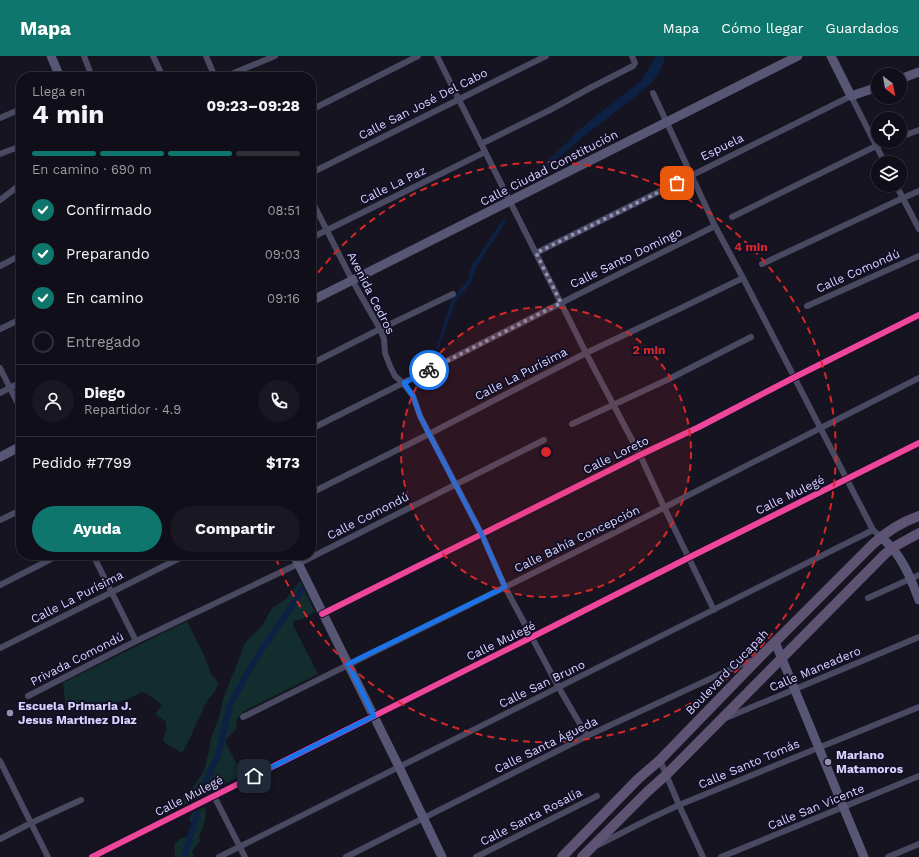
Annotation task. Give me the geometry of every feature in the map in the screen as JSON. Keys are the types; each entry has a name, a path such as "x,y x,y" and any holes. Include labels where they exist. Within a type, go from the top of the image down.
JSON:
{"main road":[{"name":"Boulevard Cucapah","path":"562,857 638,779 660,760 775,642 877,534 919,516"},
{"path":"582,857 666,775 892,548 919,533"},
{"path":"638,779 647,787 647,792"}],"street":[{"path":"51,56 58,72"},
{"path":"84,56 90,72"},
{"path":"154,56 160,72"},
{"path":"206,56 213,72"},
{"path":"236,72 275,56"},
{"path":"316,107 418,56"},
{"path":"437,56 586,353 640,455 714,610"},
{"name":"Calle San José Del Cabo","path":"316,170 546,56"},
{"path":"481,144 550,110 633,66 635,63 632,56"},
{"name":"Calle Ciudad Constitución","path":"316,298 798,56"},
{"path":"831,56 871,136"},
{"path":"907,76 919,72"},
{"name":"Espuela","path":"536,253 851,96 871,89"},
{"path":"653,93 715,226 778,348 795,377 820,428 877,534 892,548 904,565 915,576 919,600"},
{"path":"0,118 16,111"},
{"path":"907,134 919,130"},
{"path":"0,154 16,148"},
{"path":"732,217 872,148"},
{"name":"Calle La Paz","path":"316,236 485,152"},
{"path":"0,200 16,188"},
{"path":"762,264 919,191"},
{"path":"900,192 919,229"},
{"name":"Avenida Cedros","path":"316,209 352,280 380,329 384,339 390,366 395,376 404,383 413,396 420,416 482,535 505,587 586,736"},
{"name":"Calle Santo Domingo","path":"316,427 715,226"},
{"name":"Calle Comondú","path":"807,306 919,256"},
{"path":"0,266 16,258"},
{"name":"Calle La Purísima","path":"316,490 429,434 586,353 743,278"},
{"path":"316,361 452,294"},
{"name":"Calle Loreto","path":"322,614 699,427 919,315"},
{"path":"0,329 16,321"},
{"path":"572,424 671,378 751,337"},
{"path":"0,368 16,400"},
{"name":"Calle Bahía Concepción","path":"243,717 603,539 919,378"},
{"path":"0,393 16,385"},
{"name":"Calle Comondú","path":"316,555 544,440"},
{"name":"Calle Mulegé","path":"92,857 919,443"},
{"path":"0,457 16,449"},
{"path":"0,520 16,512"},
{"name":"Calle San Bruno","path":"219,857 714,610 877,534"},
{"path":"0,585 49,560"},
{"path":"96,560 136,641"},
{"name":"Calle La Purísima","path":"0,648 176,560"},
{"path":"296,560 442,857"},
{"name":"Calle Comondú","path":"136,641 306,560"},
{"path":"868,598 915,576"},
{"name":"Calle Maneadero","path":"720,720 919,637"},
{"name":"Privada Comondú","path":"28,696 136,641"},
{"path":"775,642 864,857"},
{"name":"Calle Santa Águeda","path":"346,857 586,736 742,664 759,658"},
{"name":"Calle Santo Tomás","path":"591,848 679,805 919,707"},
{"path":"660,760 703,857"},
{"path":"0,761 3,774 31,823 48,857"},
{"name":"Calle San Vicente","path":"721,857 919,776"},
{"path":"214,796 245,857"},
{"name":"Calle Santa Rosalía","path":"476,857 597,796"},
{"path":"0,839 81,800"},
{"path":"888,857 919,844"}],"green space":[{"path":"300,581 315,612 302,619 293,621 293,625 318,674 244,711 236,720 237,728 225,741 242,775 179,808 178,806 183,797 192,789 204,771 211,738 219,717 224,696 245,643 262,626 272,608 287,598"},
{"path":"187,621 212,676 217,681 218,685 207,701 182,753 166,744 163,739 166,731 166,722 155,714 162,705 146,693 141,692 127,700 113,704 66,711 63,683"},
{"path":"205,807 206,811 204,825 199,835 200,841 192,851 194,857 174,857 174,844 182,838 187,837 192,824 189,819 192,813"}],"water":[{"path":"656,56 665,56 662,67 654,80 634,98 584,136 524,186 526,181 572,138 575,133 642,80"},
{"path":"505,218 505,223 476,268 471,283 455,302 439,348 436,349 452,299 468,280 471,267"}],"waterway":[{"path":"205,783 218,755 230,705 262,649 302,589"},
{"path":"184,857 197,814"}],"cycle path":[{"path":"322,614 699,427 919,315"},
{"path":"92,857 919,443"}],"way so far":[{"path":"429,370 561,303 536,253 677,183"}],"place":[{"name":"Escuela Primaria J. Jesus Martinez Diaz","path":"10,713"},
{"name":"Mariano Matamoros","path":"828,762"}],"route":[{"path":"254,776 374,716 348,664 505,587 482,535 420,416 413,396 404,383 429,370"}]}
